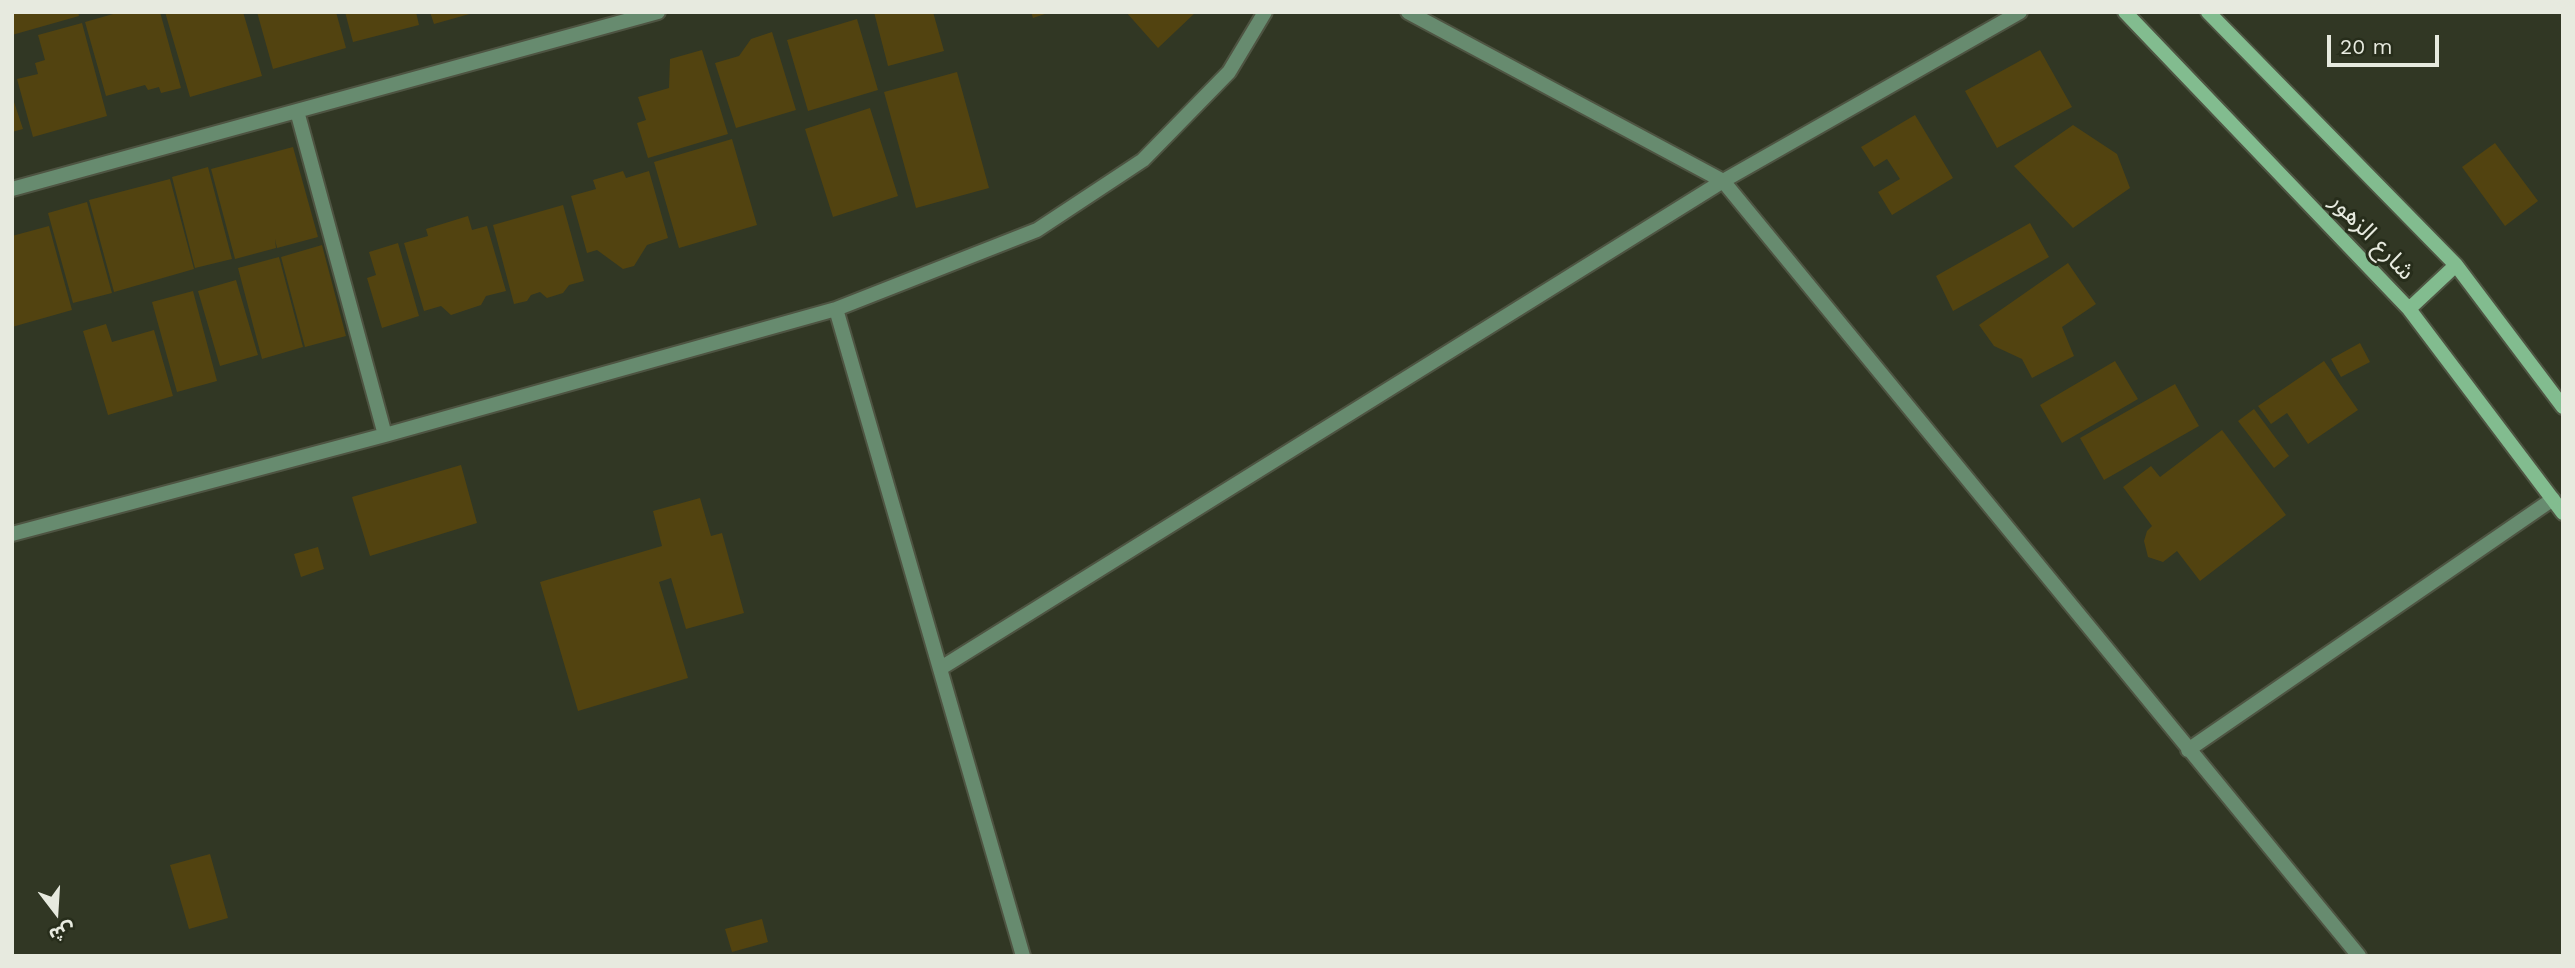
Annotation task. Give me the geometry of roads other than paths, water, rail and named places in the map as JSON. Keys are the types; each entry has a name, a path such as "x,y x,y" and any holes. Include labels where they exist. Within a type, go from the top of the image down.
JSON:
{"main road":[{"name":"شارع الزهور","path":"2125,12 2409,309 2563,513"},
{"name":"شارع الزهور","path":"2208,12 2456,265 2563,407"},
{"path":"2409,309 2456,265"}],"street":[{"path":"12,189 658,12"},
{"path":"12,534 385,435 836,309 1037,230 1143,160 1229,72 1265,12"},
{"path":"1408,12 1723,181 2359,956"},
{"path":"941,668 1723,181 2020,12"},
{"path":"297,111 385,435"},
{"path":"836,309 1023,956"},
{"path":"2188,750 2553,499"}]}
